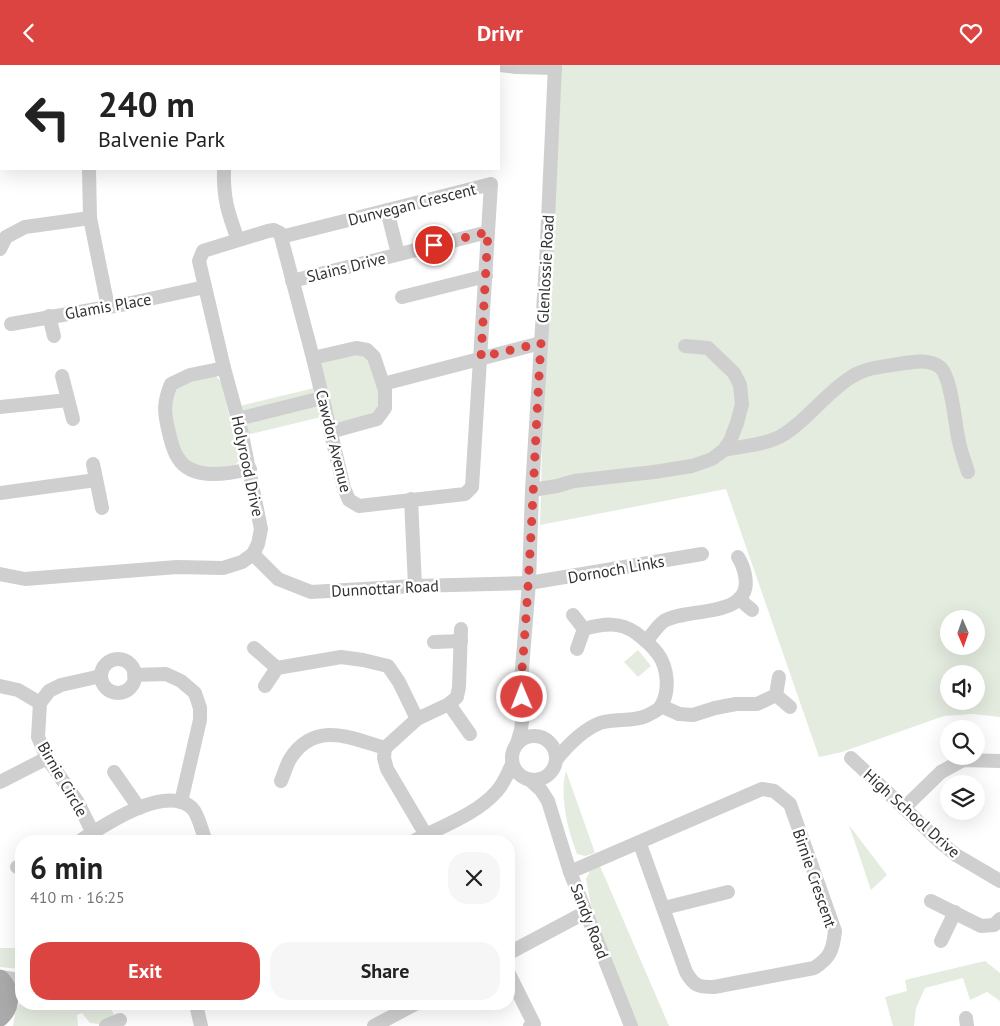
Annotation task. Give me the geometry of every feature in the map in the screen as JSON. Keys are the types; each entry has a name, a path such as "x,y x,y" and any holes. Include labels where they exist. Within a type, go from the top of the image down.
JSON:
{"main road":[{"path":"0,978 6,986 8,1007"}],"street":[{"path":"500,65 555,67"},
{"name":"Glenlossie Road","path":"516,743 521,730 523,713 521,681 529,583 532,490 555,67"},
{"path":"89,170 90,218 108,307"},
{"path":"224,170 225,204 238,240 274,230 280,233 281,237"},
{"name":"Dunvegan Crescent","path":"281,237 491,185 481,357"},
{"path":"387,210 398,254"},
{"path":"0,249 6,237 25,227 90,218"},
{"name":"Slains Drive","path":"292,281 488,232"},
{"name":"Cawdor Avenue","path":"281,237 313,358 344,488 349,500 359,506 465,494 472,487 481,357"},
{"name":"Holyrood Drive","path":"238,240 203,251 200,261 224,368 250,469 261,529 258,544 253,554"},
{"path":"402,297 486,277"},
{"name":"Glamis Place","path":"11,324 205,287"},
{"path":"49,316 54,336"},
{"path":"383,384 481,357 541,343"},
{"path":"532,490 574,481 692,466 712,459 724,450 738,423 742,404 740,385 734,373 708,348 686,346"},
{"path":"313,358 356,348 367,350 374,357 385,390 384,409 377,419 330,432"},
{"path":"724,450 782,435 834,389 854,375 914,361 924,361 942,369 946,377 951,394 959,442 968,471"},
{"path":"224,368 190,375 171,384 164,400 164,408 174,453 184,465 210,475 224,475 250,469"},
{"path":"62,376 73,419"},
{"path":"238,419 322,398"},
{"path":"0,407 68,399"},
{"path":"92,463 102,508"},
{"path":"0,493 96,480"},
{"path":"411,499 415,586"},
{"path":"0,574 25,579 177,567 223,568 242,562 253,554"},
{"name":"Dunnottar Road","path":"253,554 278,579 311,592 415,586 529,583"},
{"name":"Dornoch Links","path":"529,583 702,554"},
{"path":"646,641 664,621 678,616 711,611 728,606 739,599 744,593 746,574 738,557"},
{"path":"739,599 752,611"},
{"path":"573,615 584,629"},
{"path":"498,791 529,780 544,778 550,774 555,763 576,738 601,723 644,717 661,706 667,683 665,668 658,653 646,641 629,629 619,625 603,625 584,629"},
{"path":"577,649 584,629"},
{"path":"419,835 387,769 384,758 385,748 418,719 449,704 456,697 459,687 461,635 434,642"},
{"path":"254,648 277,668"},
{"path":"265,687 277,668 341,657 362,660 388,666 399,682 418,719"},
{"path":"116,659 128,663 134,675 134,681 130,687 119,693 107,689 103,685 101,676 104,666 116,659"},
{"path":"134,675 166,674 181,681 195,693 200,708 200,720 181,802"},
{"path":"0,685 18,690 40,703 49,691 61,685 101,676"},
{"path":"776,695 778,677"},
{"path":"661,706 679,714 693,715 722,707 757,704 776,695"},
{"path":"776,695 790,707"},
{"name":"Birnie Circle","path":"40,703 38,737 47,758 77,801 93,833"},
{"path":"449,704 470,735"},
{"path":"523,713 529,726 555,752 555,763"},
{"path":"281,781 291,759 306,743 325,735 340,734 385,748"},
{"path":"529,780 516,772 512,764 511,756 516,743 528,737 561,741 576,738"},
{"path":"0,781 47,758"},
{"name":"High School Drive","path":"850,758 940,842 956,855 1000,881"},
{"path":"904,808 941,772 963,761 1000,761"},
{"name":"Sandy Road","path":"553,815 552,793 555,763"},
{"path":"426,835 480,807 498,791 512,764"},
{"path":"114,772 139,808"},
{"name":"Sandy Road","path":"529,780 541,790 548,801 570,872 630,1026"},
{"name":"Birnie Crescent","path":"570,872 640,844 762,789 774,791 790,804 835,931 829,956 814,968 714,987 702,987 692,981 686,972 640,844"},
{"path":"90,835 139,808 166,800 181,802 193,809 204,835"},
{"path":"664,908 728,892"},
{"path":"931,901 982,926 994,925 1000,919"},
{"path":"515,950 586,912"},
{"path":"941,941 955,912"},
{"path":"0,978 15,979"},
{"path":"515,986 534,1024 530,1026"},
{"path":"197,1010 201,1026"},
{"path":"374,1026 404,1010"},
{"path":"106,1026 120,1020"}],"shaded area":[{"path":"555,65 1000,65 1000,717 972,714 944,716 842,752 819,757 726,489 540,525"},
{"path":"356,352 370,357 382,397 376,413 339,423 333,418 320,367 323,361"},
{"path":"214,374 221,382 240,459 233,468 200,468 186,461 178,453 168,405 176,385"},
{"path":"314,388 313,395 245,412 241,410 240,406"},
{"path":"312,404 318,406 321,417 247,435 245,424"},
{"path":"638,650 651,666 638,677 624,662"},
{"path":"566,771 595,853 585,856 577,854 570,835 564,802"},
{"path":"849,825 887,875 871,890"},
{"path":"600,866 669,1026 637,1026 596,922 590,901 586,879 590,871"},
{"path":"0,948 15,948 15,968 0,967"},
{"path":"985,961 1000,973 1000,1001 987,992 970,1000 963,978 925,988 916,1008 914,1026 893,1026 885,997 907,991 905,980"},
{"path":"16,1010 112,1010 114,1015 99,1024 90,1023 82,1013 77,1015 78,1026 13,1026"}],"route":[{"path":"434,245 488,232 481,357 541,343 532,490 529,583 521,681 522,697"}]}
